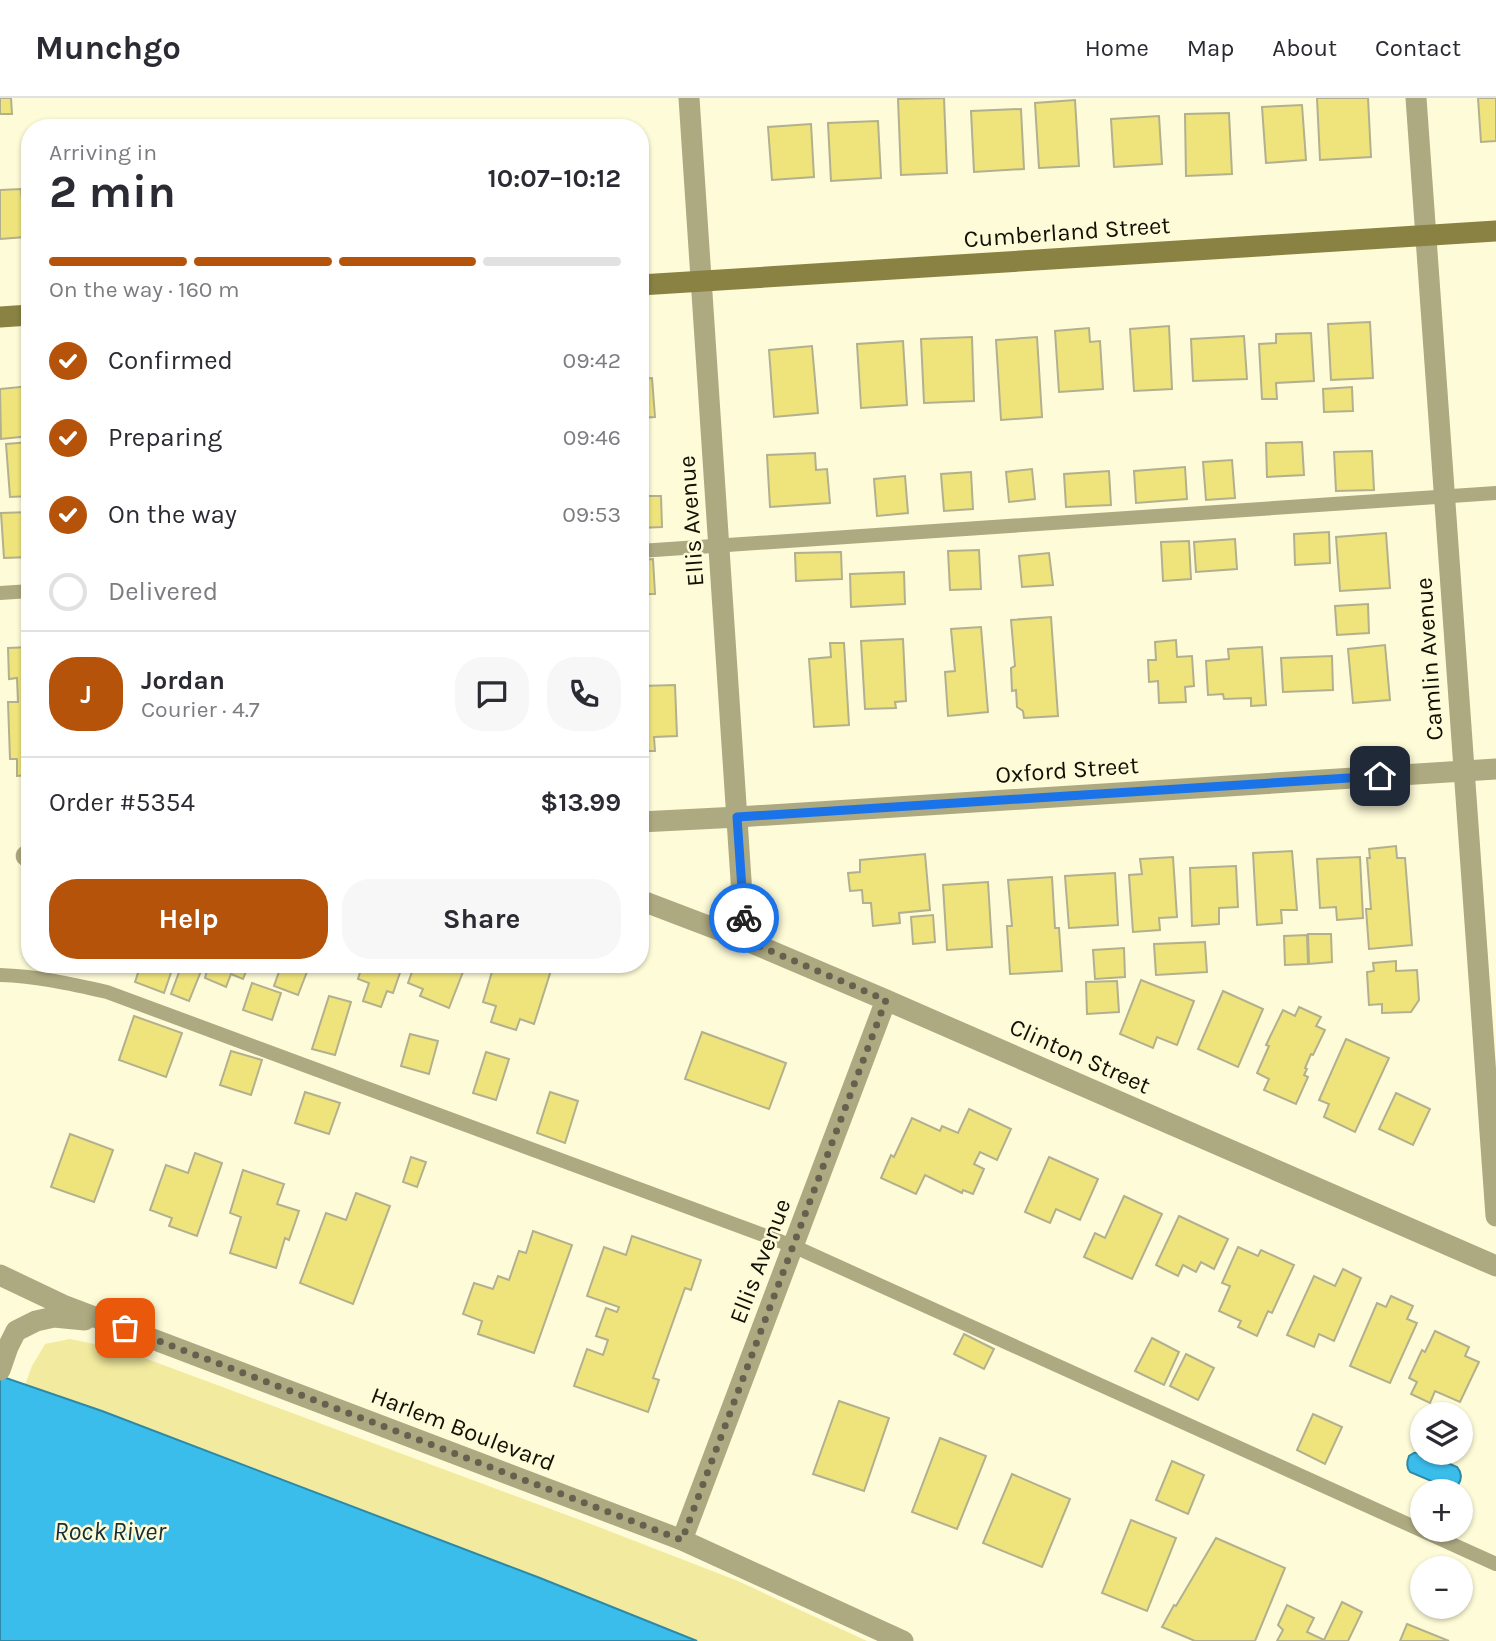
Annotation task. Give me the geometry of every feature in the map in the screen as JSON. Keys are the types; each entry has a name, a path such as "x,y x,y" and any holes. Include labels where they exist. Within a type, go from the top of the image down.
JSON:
{"street":[{"name":"Ellis Avenue","path":"689,98 745,940"},
{"name":"Camlin Avenue","path":"1416,98 1464,771 1489,1033 1496,1216"},
{"name":"Cumberland Street","path":"649,285 1496,230"},
{"path":"0,317 21,316"},
{"name":"Oxford Street","path":"649,822 1496,769"},
{"name":"Clinton Street","path":"649,903 745,940 886,1000 1496,1266"},
{"name":"Ellis Avenue","path":"682,1540 886,1000"},
{"name":"Harlem Boulevard","path":"0,1275 63,1305 682,1540 903,1641"},
{"path":"0,1370 16,1331 36,1321 54,1317 111,1323"}],"lane":[{"path":"649,550 1496,493"},
{"path":"0,593 21,592"},
{"path":"0,975 19,975 107,992 793,1246 1496,1564"}],"shaded area":[{"path":"70,1339 123,1350 591,1524 738,1581 867,1641 696,1641 25,1385 45,1344"}],"water":[{"name":"Rock River","path":"0,1376 102,1411 540,1578 697,1641 0,1641"},
{"path":"1409,1456 1410,1465 1457,1467 1460,1479 1426,1479 1410,1472 1407,1464"}],"building":[{"path":"0,98 11,98 12,114 0,114"},
{"path":"944,98 947,173 901,175 898,99"},
{"path":"1317,98 1368,98 1371,157 1320,160"},
{"path":"1478,98 1496,98 1496,141 1481,142"},
{"path":"1075,100 1079,166 1039,168 1035,103"},
{"path":"1302,105 1306,160 1266,163 1262,107"},
{"path":"1021,109 1024,169 974,172 971,111"},
{"path":"1229,113 1232,174 1186,176 1185,114"},
{"path":"1159,116 1162,164 1114,167 1111,119"},
{"path":"878,121 881,178 831,181 828,123"},
{"path":"811,124 814,177 772,180 768,127"},
{"path":"21,189 21,237 0,239 0,190"},
{"path":"1370,322 1373,378 1331,380 1328,324"},
{"path":"1169,326 1172,389 1134,391 1130,329"},
{"path":"1089,328 1090,342 1100,341 1103,389 1059,392 1055,331"},
{"path":"1311,333 1314,381 1276,383 1277,399 1262,399 1259,344 1276,343 1276,334"},
{"path":"1244,336 1247,379 1193,381 1191,339"},
{"path":"972,337 974,401 924,403 921,339"},
{"path":"1037,337 1042,417 1001,420 996,340"},
{"path":"903,341 907,405 861,408 857,344"},
{"path":"812,346 818,413 774,417 769,350"},
{"path":"649,378 652,378 655,417 649,417"},
{"path":"21,387 21,437 1,439 0,389"},
{"path":"1352,387 1353,411 1324,412 1323,389"},
{"path":"1302,442 1304,475 1267,477 1266,443"},
{"path":"21,443 21,496 10,497 6,444"},
{"path":"1372,451 1374,490 1336,491 1334,452"},
{"path":"815,453 816,470 827,469 830,503 770,507 767,455"},
{"path":"1232,460 1235,498 1206,500 1203,462"},
{"path":"1185,467 1187,499 1136,503 1134,471"},
{"path":"1032,469 1035,499 1009,502 1006,472"},
{"path":"1109,471 1111,505 1066,507 1064,474"},
{"path":"971,472 973,509 944,511 941,474"},
{"path":"905,476 908,513 877,516 874,479"},
{"path":"649,496 661,496 662,527 649,528"},
{"path":"21,512 21,557 4,558 1,513"},
{"path":"1329,532 1330,563 1295,565 1294,534"},
{"path":"1386,533 1390,588 1340,591 1336,537"},
{"path":"1235,539 1237,569 1196,572 1194,542"},
{"path":"1189,541 1191,579 1163,581 1161,542"},
{"path":"979,550 981,589 950,590 948,551"},
{"path":"841,552 842,579 796,581 795,553"},
{"path":"1049,553 1053,585 1022,587 1019,556"},
{"path":"649,559 653,559 655,594 649,594"},
{"path":"904,572 905,604 851,607 850,574"},
{"path":"1368,604 1369,633 1337,635 1335,606"},
{"path":"1051,617 1058,716 1024,718 1023,711 1017,707 1016,690 1012,691 1011,668 1015,666 1011,620"},
{"path":"981,627 988,712 948,716 945,672 955,671 951,629"},
{"path":"903,639 906,701 895,702 896,708 865,709 861,641"},
{"path":"1176,640 1177,657 1192,656 1194,686 1185,687 1186,702 1159,703 1158,681 1149,682 1148,660 1156,660 1155,642"},
{"path":"830,643 844,643 849,725 814,727 809,659 831,657"},
{"path":"1385,645 1390,700 1353,703 1348,649"},
{"path":"21,647 21,776 17,776 17,759 10,759 8,702 18,702 17,678 9,679 8,648"},
{"path":"1262,647 1266,705 1251,706 1251,698 1224,699 1223,694 1208,695 1206,661 1229,659 1228,649"},
{"path":"1332,656 1333,690 1283,692 1281,658"},
{"path":"675,685 677,736 654,737 655,751 649,751 649,686"},
{"path":"1396,846 1397,858 1405,858 1412,945 1369,949 1366,909 1371,909 1367,858 1370,858 1369,849"},
{"path":"1292,851 1297,910 1281,910 1282,923 1257,925 1253,853"},
{"path":"925,854 930,910 899,913 900,923 873,926 871,903 863,903 862,890 850,891 848,873 860,872 860,860"},
{"path":"1173,857 1177,917 1159,918 1160,930 1133,932 1129,875 1142,874 1140,859"},
{"path":"1360,857 1363,918 1337,920 1336,907 1320,908 1317,859"},
{"path":"1236,866 1238,907 1219,908 1219,924 1192,926 1190,868"},
{"path":"1115,873 1118,925 1069,928 1065,876"},
{"path":"1052,877 1055,928 1059,928 1062,971 1010,974 1007,926 1012,926 1008,880"},
{"path":"988,882 992,947 947,950 943,885"},
{"path":"933,915 935,942 913,944 911,917"},
{"path":"1308,934 1331,934 1332,962 1309,964"},
{"path":"1307,935 1308,964 1285,965 1284,936"},
{"path":"1205,942 1207,972 1156,975 1154,944"},
{"path":"1124,948 1125,977 1095,979 1093,950"},
{"path":"1396,961 1396,971 1417,970 1419,1000 1411,1012 1382,1013 1382,1004 1369,1005 1367,972 1374,971 1373,963"},
{"path":"138,973 171,973 164,993 135,982"},
{"path":"179,973 200,973 189,1001 171,994"},
{"path":"206,973 245,973 243,979 231,974 226,987 205,978"},
{"path":"279,973 307,973 298,995 274,986"},
{"path":"360,973 400,973 393,993 387,991 381,1007 363,1001 369,983 358,979"},
{"path":"412,973 463,973 449,1008 420,996 423,989 408,983"},
{"path":"492,973 550,973 534,1024 520,1019 516,1030 491,1022 496,1006 483,1002"},
{"path":"1141,980 1194,1001 1177,1045 1157,1037 1153,1048 1120,1034"},
{"path":"1117,981 1119,1012 1087,1014 1086,982"},
{"path":"252,983 281,993 272,1020 243,1010"},
{"path":"1223,991 1263,1009 1238,1067 1198,1049"},
{"path":"329,996 351,1002 335,1055 312,1049"},
{"path":"1299,1007 1321,1017 1316,1026 1325,1030 1305,1068 1307,1069 1304,1075 1308,1077 1296,1104 1264,1090 1269,1079 1257,1073 1269,1046 1266,1045 1283,1010 1295,1016"},
{"path":"134,1016 182,1033 166,1077 119,1060"},
{"path":"702,1032 786,1063 769,1109 685,1079"},
{"path":"410,1034 438,1041 429,1074 401,1066"},
{"path":"1346,1039 1389,1058 1355,1132 1324,1117 1329,1104 1319,1100"},
{"path":"231,1051 262,1060 251,1095 220,1085"},
{"path":"486,1052 509,1059 496,1100 473,1093"},
{"path":"305,1092 340,1103 329,1134 295,1123"},
{"path":"550,1092 578,1101 565,1143 537,1133"},
{"path":"1396,1093 1430,1109 1413,1145 1379,1129"},
{"path":"969,1109 1011,1129 997,1160 980,1152 974,1164 984,1169 973,1194 963,1190 962,1193 925,1175 916,1194 881,1178 912,1118 940,1131 942,1126 958,1133"},
{"path":"70,1134 113,1150 94,1202 51,1187"},
{"path":"195,1153 222,1163 197,1236 169,1226 172,1218 150,1210 166,1165 188,1173"},
{"path":"411,1157 426,1162 417,1187 403,1182"},
{"path":"1049,1157 1098,1179 1080,1220 1056,1209 1050,1223 1025,1212"},
{"path":"243,1170 284,1184 277,1204 299,1211 289,1240 285,1238 276,1268 230,1253 241,1217 230,1213"},
{"path":"356,1193 390,1206 353,1304 300,1283 326,1213 346,1220"},
{"path":"1124,1196 1162,1214 1132,1279 1084,1257 1095,1233 1105,1238"},
{"path":"1179,1216 1228,1239 1214,1269 1201,1262 1196,1272 1183,1265 1178,1276 1156,1265"},
{"path":"533,1231 572,1245 534,1353 478,1334 482,1321 463,1314 474,1283 493,1289 498,1276 509,1280 519,1251 526,1253"},
{"path":"632,1236 701,1260 691,1290 685,1288 653,1378 659,1380 648,1412 574,1386 587,1349 603,1355 608,1340 596,1336 606,1308 617,1312 619,1307 587,1296 604,1247 626,1255"},
{"path":"1238,1247 1258,1256 1261,1250 1294,1265 1272,1313 1268,1311 1257,1336 1238,1327 1241,1321 1219,1311 1230,1286 1222,1283"},
{"path":"1343,1269 1361,1278 1334,1341 1319,1334 1314,1347 1287,1335 1314,1276 1335,1286"},
{"path":"1391,1296 1413,1306 1407,1319 1417,1323 1390,1383 1350,1366 1377,1303 1386,1307"},
{"path":"1435,1331 1469,1347 1465,1356 1479,1362 1460,1402 1435,1391 1430,1402 1411,1394 1417,1382 1409,1378 1422,1350 1425,1352"},
{"path":"964,1334 994,1349 984,1369 954,1354"},
{"path":"1152,1338 1179,1352 1164,1385 1135,1371"},
{"path":"1186,1354 1214,1368 1198,1400 1170,1386"},
{"path":"839,1401 889,1418 864,1491 813,1474"},
{"path":"1313,1414 1342,1427 1325,1464 1297,1450"},
{"path":"940,1438 986,1456 957,1529 912,1512"},
{"path":"1172,1461 1204,1475 1188,1514 1156,1500"},
{"path":"1012,1474 1070,1499 1042,1567 983,1543"},
{"path":"1131,1520 1176,1538 1147,1611 1102,1593"},
{"path":"1216,1538 1285,1568 1255,1641 1195,1641 1162,1627"},
{"path":"1342,1602 1362,1612 1348,1641 1277,1641 1283,1630 1278,1625 1287,1605 1314,1618 1307,1632 1324,1640"},
{"path":"1407,1624 1449,1641 1400,1641"}],"way so far":[{"path":"125,1328 682,1540 886,1000 745,940 744,918"}],"route":[{"path":"744,918 737,817 1380,776"}]}
